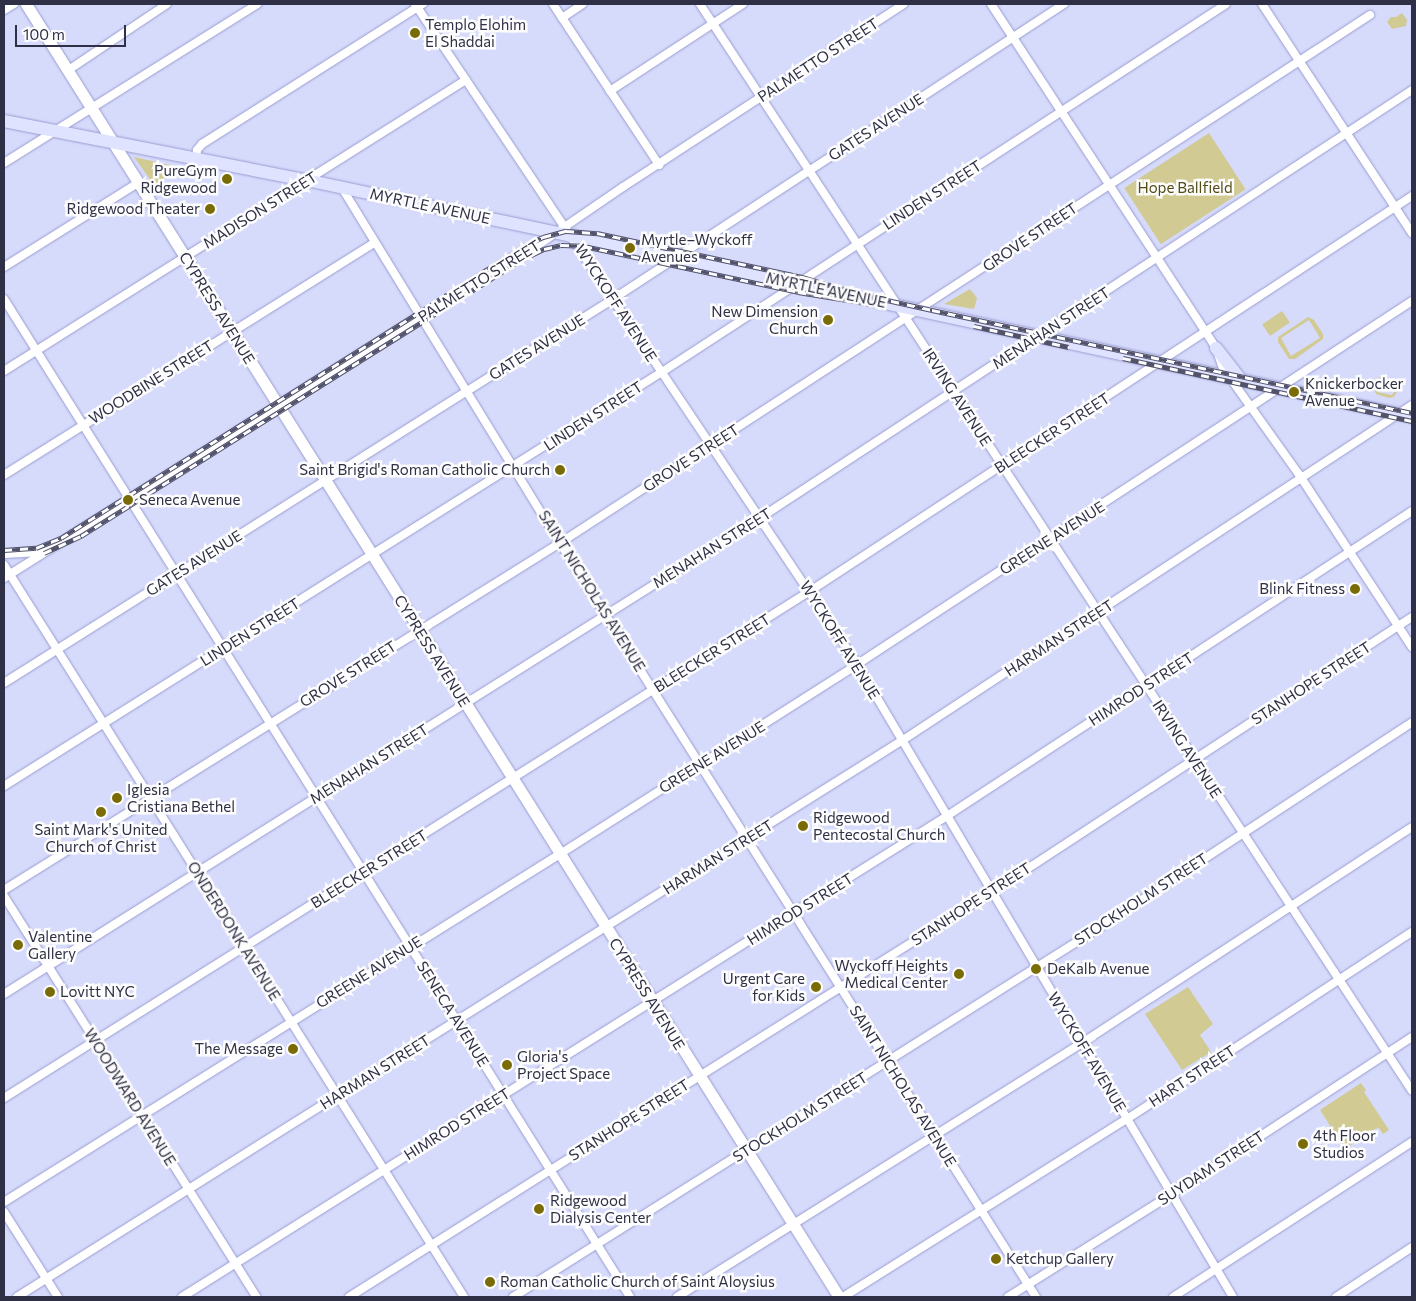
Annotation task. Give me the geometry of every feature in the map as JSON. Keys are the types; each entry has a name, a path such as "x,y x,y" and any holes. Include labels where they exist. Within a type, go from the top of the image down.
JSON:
{"main road":[{"name":"CYPRESS AVENUE","path":"26,4 839,1297"},
{"name":"MYRTLE AVENUE","path":"4,121 564,232 676,258 1412,417"},
{"path":"1216,348 1235,378"}],"street":[{"path":"4,10 14,4"},
{"path":"67,71 167,4"},
{"path":"4,163 257,4"},
{"path":"553,4 658,165"},
{"path":"562,18 583,4"},
{"name":"IRVING AVENUE","path":"700,4 953,392 1052,538 1146,686 1412,1091"},
{"path":"610,91 743,4"},
{"name":"PALMETTO STREET","path":"7,576 420,317 564,232 658,165 904,4"},
{"path":"991,4 1216,348"},
{"name":"GATES AVENUE","path":"4,683 613,299 1064,4"},
{"name":"LINDEN STREET","path":"4,786 662,372 1226,4"},
{"path":"1262,4 1412,233"},
{"path":"196,160 197,150 202,144 418,5"},
{"name":"WYCKOFF AVENUE","path":"418,5 564,232 613,299 858,665 1233,1297"},
{"name":"GROVE STREET","path":"4,890 419,629 560,543 1370,15"},
{"name":"MADISON STREET","path":"4,371 466,80"},
{"name":"MENAHAN STREET","path":"4,994 760,518 1412,90"},
{"path":"4,267 138,183"},
{"name":"SAINT NICHOLAS AVENUE","path":"342,188 374,243 560,543 654,689 1036,1297"},
{"name":"BLEECKER STREET","path":"4,1098 810,591 1412,196"},
{"name":"WOODBINE STREET","path":"4,475 374,243"},
{"name":"SENECA AVENUE","path":"4,300 630,1297"},
{"name":"GREENE AVENUE","path":"4,1202 858,665 1412,301"},
{"path":"1235,378 1252,407 1302,479 1412,647"},
{"name":"HARMAN STREET","path":"17,1297 902,740 1412,405"},
{"name":"HIMROD STREET","path":"182,1297 947,816 1412,511"},
{"name":"PALMETTO STREET","path":"4,554 23,554 49,550"},
{"name":"ONDERDONK AVENUE","path":"4,565 7,576 150,798 464,1297"},
{"name":"STANHOPE STREET","path":"348,1297 992,892 1412,617"},
{"name":"STOCKHOLM STREET","path":"513,1297 1037,967 1412,722"},
{"path":"678,1297 1082,1043 1412,827"},
{"name":"WOODWARD AVENUE","path":"4,896 257,1297"},
{"name":"HART STREET","path":"843,1297 1127,1119 1412,932"},
{"name":"SUYDAM STREET","path":"1008,1297 1172,1194 1412,1037"},
{"path":"1173,1297 1412,1142"},
{"path":"4,1212 58,1297"},
{"path":"1336,1297 1412,1247"}],"green space":[{"path":"1402,13 1407,20 1406,26 1392,29 1387,22 1391,17 1396,17"},
{"name":"Hope Ballfield","path":"1209,133 1245,189 1161,244 1124,188"},
{"path":"134,157 179,167 181,167 154,185"},
{"path":"970,289 977,298 974,309 944,304"},
{"path":"1282,311 1290,323 1270,336 1262,324"},
{"path":"1308,317 1314,320 1323,334 1323,339 1295,359 1289,359 1278,342 1278,337","holes":["1309,320 1320,338 1291,356 1281,338"]},
{"path":"1379,377 1391,380 1398,390 1394,397 1389,398 1376,394 1374,388","holes":["1381,380 1389,382 1395,391 1392,395 1377,392 1378,382"]},
{"path":"1188,987 1213,1024 1200,1035 1211,1052 1182,1070 1145,1014"},
{"path":"1361,1083 1366,1090 1364,1092 1389,1130 1383,1134 1379,1128 1375,1129 1345,1149 1320,1110"}],"railway":[{"path":"4,550 36,548 61,538 526,245 543,237 566,231 597,233 802,277 860,294 1412,413"},
{"path":"44,553 81,536 519,261 544,249 561,245 584,246 798,292 872,304"},
{"path":"974,326 1069,347"},
{"path":"1123,358 1412,421"}],"place":[{"name":"Templo Elohim El Shaddai","path":"415,33"},
{"name":"PureGym Ridgewood","path":"227,179"},
{"name":"Ridgewood Theater","path":"210,209"},
{"name":"Myrtle–Wyckoff Avenues","path":"630,248"},
{"name":"New Dimension Church","path":"828,320"},
{"name":"Knickerbocker Avenue","path":"1294,392"},
{"name":"Saint Brigid's Roman Catholic Church","path":"560,470"},
{"name":"Seneca Avenue","path":"128,500"},
{"name":"Blink Fitness","path":"1355,589"},
{"name":"Iglesia Cristiana Bethel","path":"117,798"},
{"name":"Saint Mark's United Church of Christ","path":"101,812"},
{"name":"Ridgewood Pentecostal Church","path":"803,826"},
{"name":"Valentine Gallery","path":"18,945"},
{"name":"DeKalb Avenue","path":"1036,969"},
{"name":"Wyckoff Heights Medical Center","path":"959,974"},
{"name":"Urgent Care for Kids","path":"816,987"},
{"name":"Lovitt NYC","path":"50,992"},
{"name":"The Message","path":"293,1049"},
{"name":"Gloria's Project Space","path":"507,1065"},
{"name":"4th Floor Studios","path":"1303,1144"},
{"name":"Ridgewood Dialysis Center","path":"539,1209"},
{"name":"Ketchup Gallery","path":"996,1259"},
{"name":"Roman Catholic Church of Saint Aloysius","path":"490,1282"}]}
